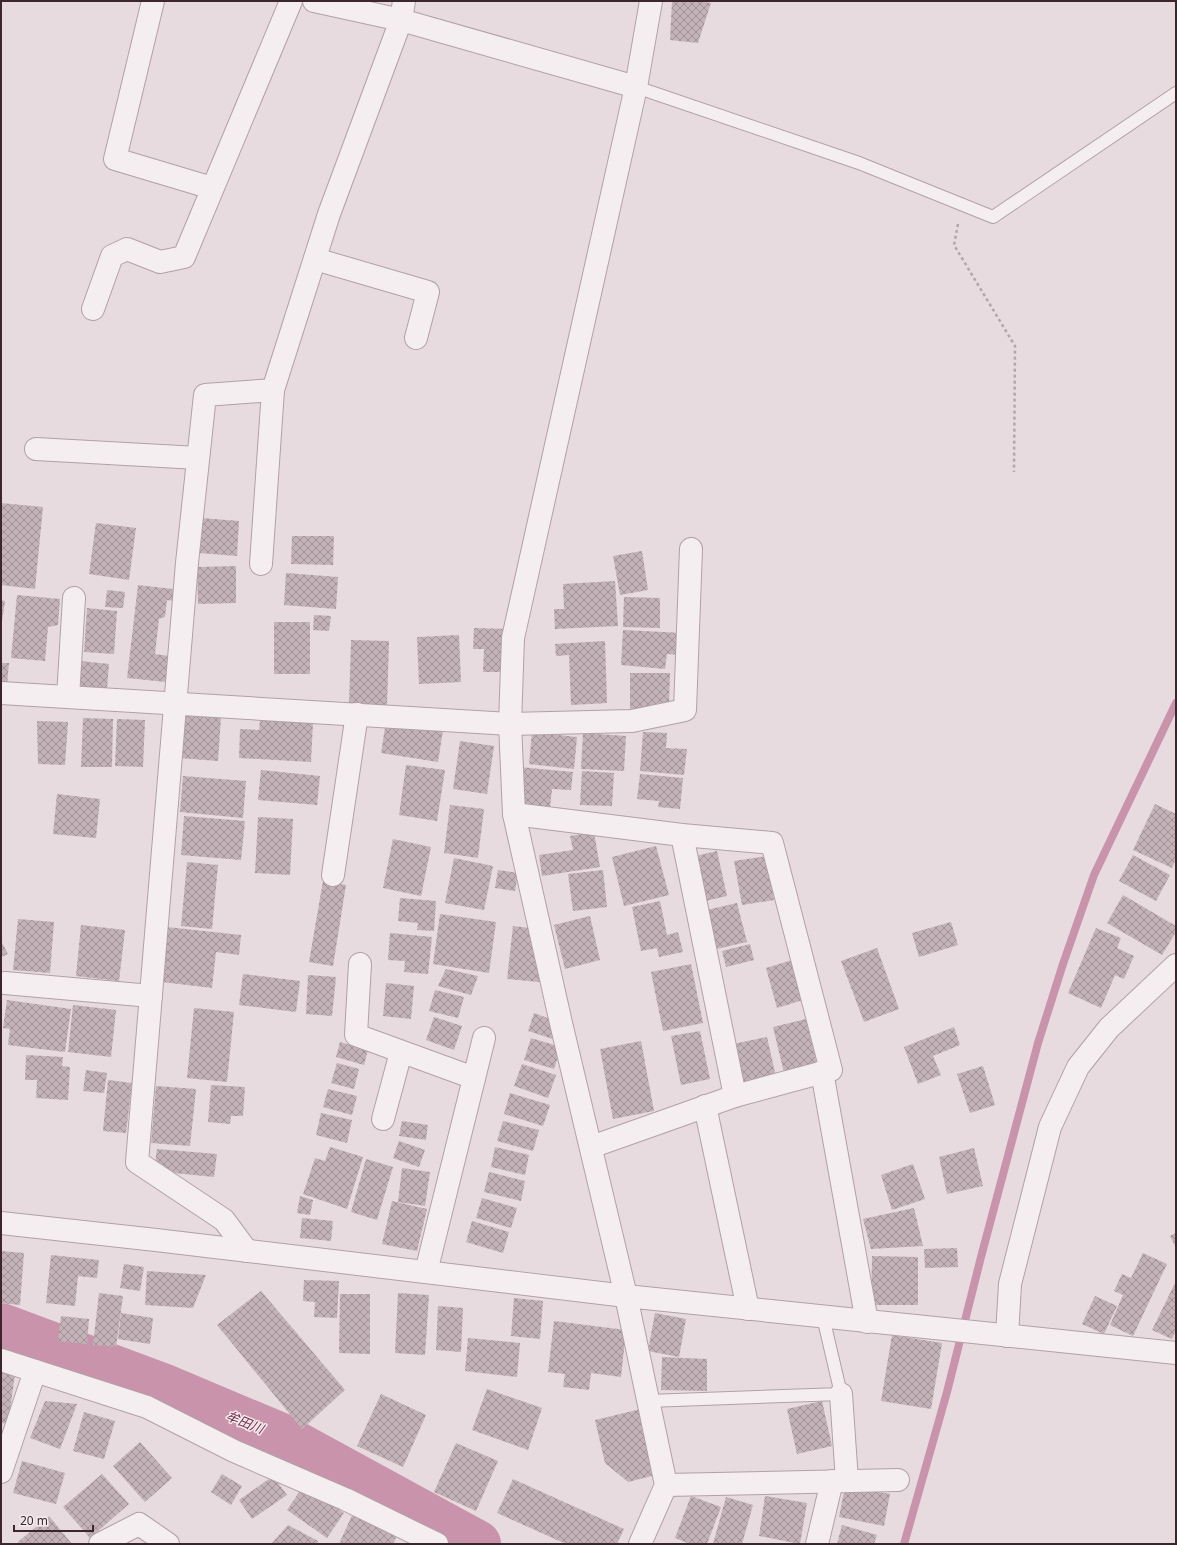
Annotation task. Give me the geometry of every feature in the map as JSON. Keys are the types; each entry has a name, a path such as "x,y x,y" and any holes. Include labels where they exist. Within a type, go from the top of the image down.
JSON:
{"street":[{"path":"153,1 115,158 212,188"},
{"path":"93,309 112,256 127,249 160,262 184,257 291,1"},
{"path":"314,1 402,11 636,87"},
{"path":"640,1544 666,1485 626,1296 514,814 510,724 513,638 636,87 651,1"},
{"path":"261,564 273,390 329,214 402,11"},
{"path":"315,259 428,292 416,338"},
{"path":"247,1251 224,1220 137,1162 187,563 205,395 273,390"},
{"path":"36,449 198,458"},
{"path":"1,693 510,724 632,721 685,710 691,549"},
{"path":"68,697 74,598"},
{"path":"333,875 357,714"},
{"path":"514,814 682,836 772,843 831,1070 735,1096 591,1147"},
{"path":"682,836 735,1096"},
{"path":"360,964 356,1035 474,1078"},
{"path":"1007,1336 1010,1284 1050,1127 1078,1067 1109,1028 1176,965"},
{"path":"5,983 151,996"},
{"path":"426,1272 484,1038"},
{"path":"383,1119 402,1052"},
{"path":"822,1072 867,1322"},
{"path":"705,1106 748,1309"},
{"path":"1,1223 626,1296 1176,1353"},
{"path":"1,1360 147,1407 234,1451 345,1499 437,1544"},
{"path":"1,1472 35,1371"},
{"path":"817,1544 839,1481 841,1394"},
{"path":"666,1485 898,1480"},
{"path":"100,1544 139,1524 168,1544"}],"lane":[{"path":"636,87 859,163 993,217 1176,93"},
{"path":"648,1401 841,1394 823,1317"}],"path":[{"path":"961,204 954,245 1015,346 1014,472"}],"building":[{"path":"672,1 697,1 711,3 698,43 670,40"},
{"path":"1,503 43,507 35,589 1,585"},
{"path":"201,518 239,521 237,556 199,553"},
{"path":"96,523 136,528 129,580 89,574"},
{"path":"292,536 334,536 333,565 291,564"},
{"path":"642,551 648,590 620,595 613,556"},
{"path":"236,566 236,603 198,604 197,567"},
{"path":"286,573 338,577 336,609 284,605"},
{"path":"615,581 618,626 555,629 554,609 564,609 563,584"},
{"path":"138,585 182,590 180,602 167,600 165,617 159,619 155,654 169,656 166,682 127,678"},
{"path":"107,590 125,592 123,608 105,607"},
{"path":"17,595 60,599 58,625 48,627 45,661 11,658"},
{"path":"624,597 660,598 660,628 623,627"},
{"path":"1,600 5,601 2,621 1,621"},
{"path":"87,608 117,611 114,654 84,652"},
{"path":"314,615 331,616 329,631 313,630"},
{"path":"274,622 310,622 310,674 274,674"},
{"path":"474,628 509,629 508,672 483,672 484,649 473,649"},
{"path":"623,630 683,633 682,655 667,654 665,669 621,665"},
{"path":"459,635 461,682 419,684 417,637"},
{"path":"351,640 389,641 387,707 349,705"},
{"path":"605,641 607,703 571,705 569,655 556,656 555,644"},
{"path":"81,661 109,664 107,690 79,687"},
{"path":"1,663 9,663 7,685 1,685"},
{"path":"630,673 670,673 669,703 657,703 653,712 630,712"},
{"path":"182,714 221,717 218,761 178,758"},
{"path":"83,718 113,719 112,767 81,767"},
{"path":"117,719 145,720 143,767 115,766"},
{"path":"260,720 313,722 311,762 239,758 240,729 259,730"},
{"path":"37,721 68,722 65,765 38,764"},
{"path":"386,721 443,730 438,762 381,753"},
{"path":"532,732 577,737 574,769 529,764"},
{"path":"643,732 667,733 666,748 687,749 684,775 640,771"},
{"path":"583,733 626,736 624,771 581,769"},
{"path":"460,741 494,746 487,794 453,789"},
{"path":"406,765 445,770 437,821 399,815"},
{"path":"519,767 573,772 571,790 552,789 550,808 516,804"},
{"path":"261,770 320,776 317,805 258,800"},
{"path":"582,771 614,773 612,806 580,805"},
{"path":"640,774 683,778 680,809 658,807 659,801 637,799"},
{"path":"183,776 246,781 243,818 180,812"},
{"path":"57,794 100,799 96,838 53,834"},
{"path":"1155,804 1176,814 1176,859 1172,868 1133,850"},
{"path":"450,805 484,809 478,858 444,853"},
{"path":"184,816 245,821 241,860 181,855"},
{"path":"258,817 293,819 290,875 255,873"},
{"path":"594,832 600,867 542,876 539,855 573,850 570,836"},
{"path":"393,839 431,847 421,896 383,888"},
{"path":"656,846 669,895 624,906 612,857"},
{"path":"717,851 727,896 701,902 691,857"},
{"path":"1133,855 1170,875 1156,901 1119,881"},
{"path":"767,856 774,900 742,905 734,861"},
{"path":"454,858 493,866 484,910 445,903"},
{"path":"187,862 218,865 212,929 181,926"},
{"path":"498,870 518,873 515,891 495,888"},
{"path":"603,870 607,907 573,911 568,874"},
{"path":"323,881 346,885 333,966 309,962"},
{"path":"1123,895 1176,926 1176,932 1162,955 1107,923"},
{"path":"400,898 436,901 434,931 417,930 418,923 398,921"},
{"path":"660,901 667,935 678,932 683,952 659,957 657,948 641,951 632,907"},
{"path":"737,903 747,942 712,950 702,911"},
{"path":"440,914 496,922 489,973 433,964"},
{"path":"590,916 600,960 565,969 554,925"},
{"path":"18,919 54,922 50,973 13,970"},
{"path":"951,922 958,945 919,957 912,933"},
{"path":"81,925 125,930 119,981 76,976"},
{"path":"513,926 539,929 549,983 507,979"},
{"path":"167,927 241,935 239,955 216,952 212,988 162,982"},
{"path":"1096,928 1121,938 1117,948 1134,956 1124,979 1115,975 1101,1008 1068,993"},
{"path":"390,933 432,937 428,974 404,972 405,961 388,960"},
{"path":"1,941 8,954 1,957"},
{"path":"750,944 754,960 726,967 722,951"},
{"path":"877,948 899,1009 864,1022 841,961"},
{"path":"792,960 803,1000 777,1008 766,968"},
{"path":"691,964 703,1023 663,1031 651,972"},
{"path":"446,969 478,976 471,995 438,986"},
{"path":"243,974 300,981 296,1012 239,1005"},
{"path":"308,975 336,977 332,1016 306,1014"},
{"path":"386,983 414,986 411,1019 383,1016"},
{"path":"435,990 464,997 458,1018 429,1011"},
{"path":"7,1000 71,1009 65,1052 8,1045 10,1029 3,1028"},
{"path":"73,1005 116,1010 111,1057 68,1052"},
{"path":"194,1008 234,1012 227,1082 187,1078"},
{"path":"534,1013 561,1023 556,1040 528,1031"},
{"path":"434,1017 462,1026 454,1050 426,1040"},
{"path":"806,1019 818,1068 785,1077 773,1027"},
{"path":"954,1027 960,1045 933,1056 941,1075 918,1084 904,1047"},
{"path":"700,1031 710,1079 681,1085 671,1036"},
{"path":"767,1037 776,1077 742,1085 733,1044"},
{"path":"531,1038 561,1047 554,1069 524,1060"},
{"path":"641,1041 654,1111 613,1119 600,1049"},
{"path":"340,1042 368,1050 364,1065 336,1057"},
{"path":"26,1055 63,1057 62,1066 70,1067 68,1100 36,1098 37,1080 25,1080"},
{"path":"337,1063 359,1069 354,1089 331,1083"},
{"path":"522,1064 556,1075 548,1098 514,1086"},
{"path":"983,1066 995,1105 970,1113 957,1074"},
{"path":"86,1070 107,1073 104,1093 83,1091"},
{"path":"108,1080 132,1083 126,1133 103,1131"},
{"path":"211,1085 245,1087 243,1116 231,1116 230,1124 208,1122"},
{"path":"156,1086 196,1089 190,1146 151,1143"},
{"path":"328,1089 357,1096 352,1115 323,1107"},
{"path":"510,1093 550,1105 543,1126 504,1114"},
{"path":"321,1113 352,1120 347,1143 316,1135"},
{"path":"402,1121 428,1125 426,1140 399,1136"},
{"path":"503,1121 539,1130 533,1151 497,1141"},
{"path":"399,1141 425,1150 419,1167 393,1158"},
{"path":"330,1147 363,1157 347,1209 303,1194 315,1158 325,1161"},
{"path":"495,1147 529,1155 525,1175 491,1167"},
{"path":"974,1148 983,1186 947,1194 939,1157"},
{"path":"157,1149 217,1154 214,1177 154,1171"},
{"path":"366,1159 393,1167 377,1220 351,1212"},
{"path":"913,1164 925,1199 892,1210 881,1175"},
{"path":"402,1168 430,1172 425,1206 398,1202"},
{"path":"489,1172 525,1181 521,1201 484,1192"},
{"path":"300,1196 313,1200 310,1215 297,1213"},
{"path":"482,1198 517,1208 511,1228 476,1218"},
{"path":"392,1201 427,1209 417,1251 382,1244"},
{"path":"914,1208 923,1246 871,1249 863,1219"},
{"path":"302,1218 333,1221 331,1241 300,1238"},
{"path":"472,1221 509,1232 503,1253 466,1242"},
{"path":"1176,1233 1176,1248 1170,1236"},
{"path":"957,1248 958,1267 925,1268 924,1249"},
{"path":"1,1251 24,1253 20,1305 1,1303"},
{"path":"1143,1253 1167,1264 1133,1336 1110,1325 1123,1295 1114,1291 1122,1274 1131,1278"},
{"path":"51,1255 99,1260 97,1278 78,1276 75,1306 46,1303"},
{"path":"872,1256 918,1257 918,1305 871,1305"},
{"path":"124,1264 144,1267 140,1291 120,1288"},
{"path":"147,1271 206,1275 193,1308 145,1305"},
{"path":"304,1280 339,1281 337,1318 314,1317 315,1302 303,1301"},
{"path":"1176,1281 1176,1330 1172,1339 1152,1330"},
{"path":"261,1291 345,1390 302,1429 217,1325"},
{"path":"99,1293 123,1296 116,1347 93,1345"},
{"path":"398,1293 429,1295 425,1355 395,1353"},
{"path":"340,1294 370,1294 370,1354 339,1353"},
{"path":"1095,1296 1117,1306 1104,1334 1082,1324"},
{"path":"514,1298 543,1301 540,1339 511,1336"},
{"path":"438,1306 463,1308 461,1352 436,1350"},
{"path":"121,1313 153,1318 150,1344 118,1339"},
{"path":"655,1313 686,1319 679,1357 648,1351"},
{"path":"61,1316 89,1319 87,1344 58,1341"},
{"path":"554,1321 626,1330 621,1377 591,1373 589,1390 563,1387 565,1374 548,1372"},
{"path":"892,1335 942,1343 931,1409 881,1401"},
{"path":"468,1338 520,1343 517,1377 465,1371"},
{"path":"662,1357 707,1359 707,1391 661,1390"},
{"path":"1,1372 15,1374 8,1424 1,1423"},
{"path":"487,1389 542,1408 528,1450 472,1430"},
{"path":"381,1394 426,1415 403,1467 357,1446"},
{"path":"45,1401 77,1404 60,1449 30,1438"},
{"path":"822,1401 832,1446 797,1454 787,1409"},
{"path":"641,1409 656,1475 628,1482 605,1463 595,1420"},
{"path":"84,1412 115,1421 104,1459 73,1451"},
{"path":"140,1442 172,1478 145,1502 113,1466"},
{"path":"456,1443 498,1461 476,1511 434,1492"},
{"path":"22,1461 65,1473 56,1504 13,1493"},
{"path":"102,1474 129,1504 90,1538 63,1507"},
{"path":"222,1474 242,1486 231,1505 211,1492"},
{"path":"273,1476 287,1495 252,1519 239,1500"},
{"path":"513,1479 624,1529 617,1544 566,1544 497,1513"},
{"path":"304,1485 344,1513 327,1538 287,1510"},
{"path":"845,1486 890,1494 884,1526 839,1517"},
{"path":"691,1496 721,1507 707,1544 690,1544 675,1538"},
{"path":"765,1496 807,1503 800,1544 759,1536"},
{"path":"726,1497 753,1505 742,1544 713,1544"},
{"path":"353,1513 398,1534 393,1544 339,1544"},
{"path":"49,1516 72,1544 19,1544 18,1542"},
{"path":"288,1525 318,1541 317,1544 271,1544"},
{"path":"842,1525 877,1535 874,1544 837,1544"}],"waterway":[{"path":"904,1544 947,1392 1038,1043 1063,964 1094,875 1176,703"},
{"name":"牟田川","path":"1,1327 162,1387 281,1437 477,1544"}]}
